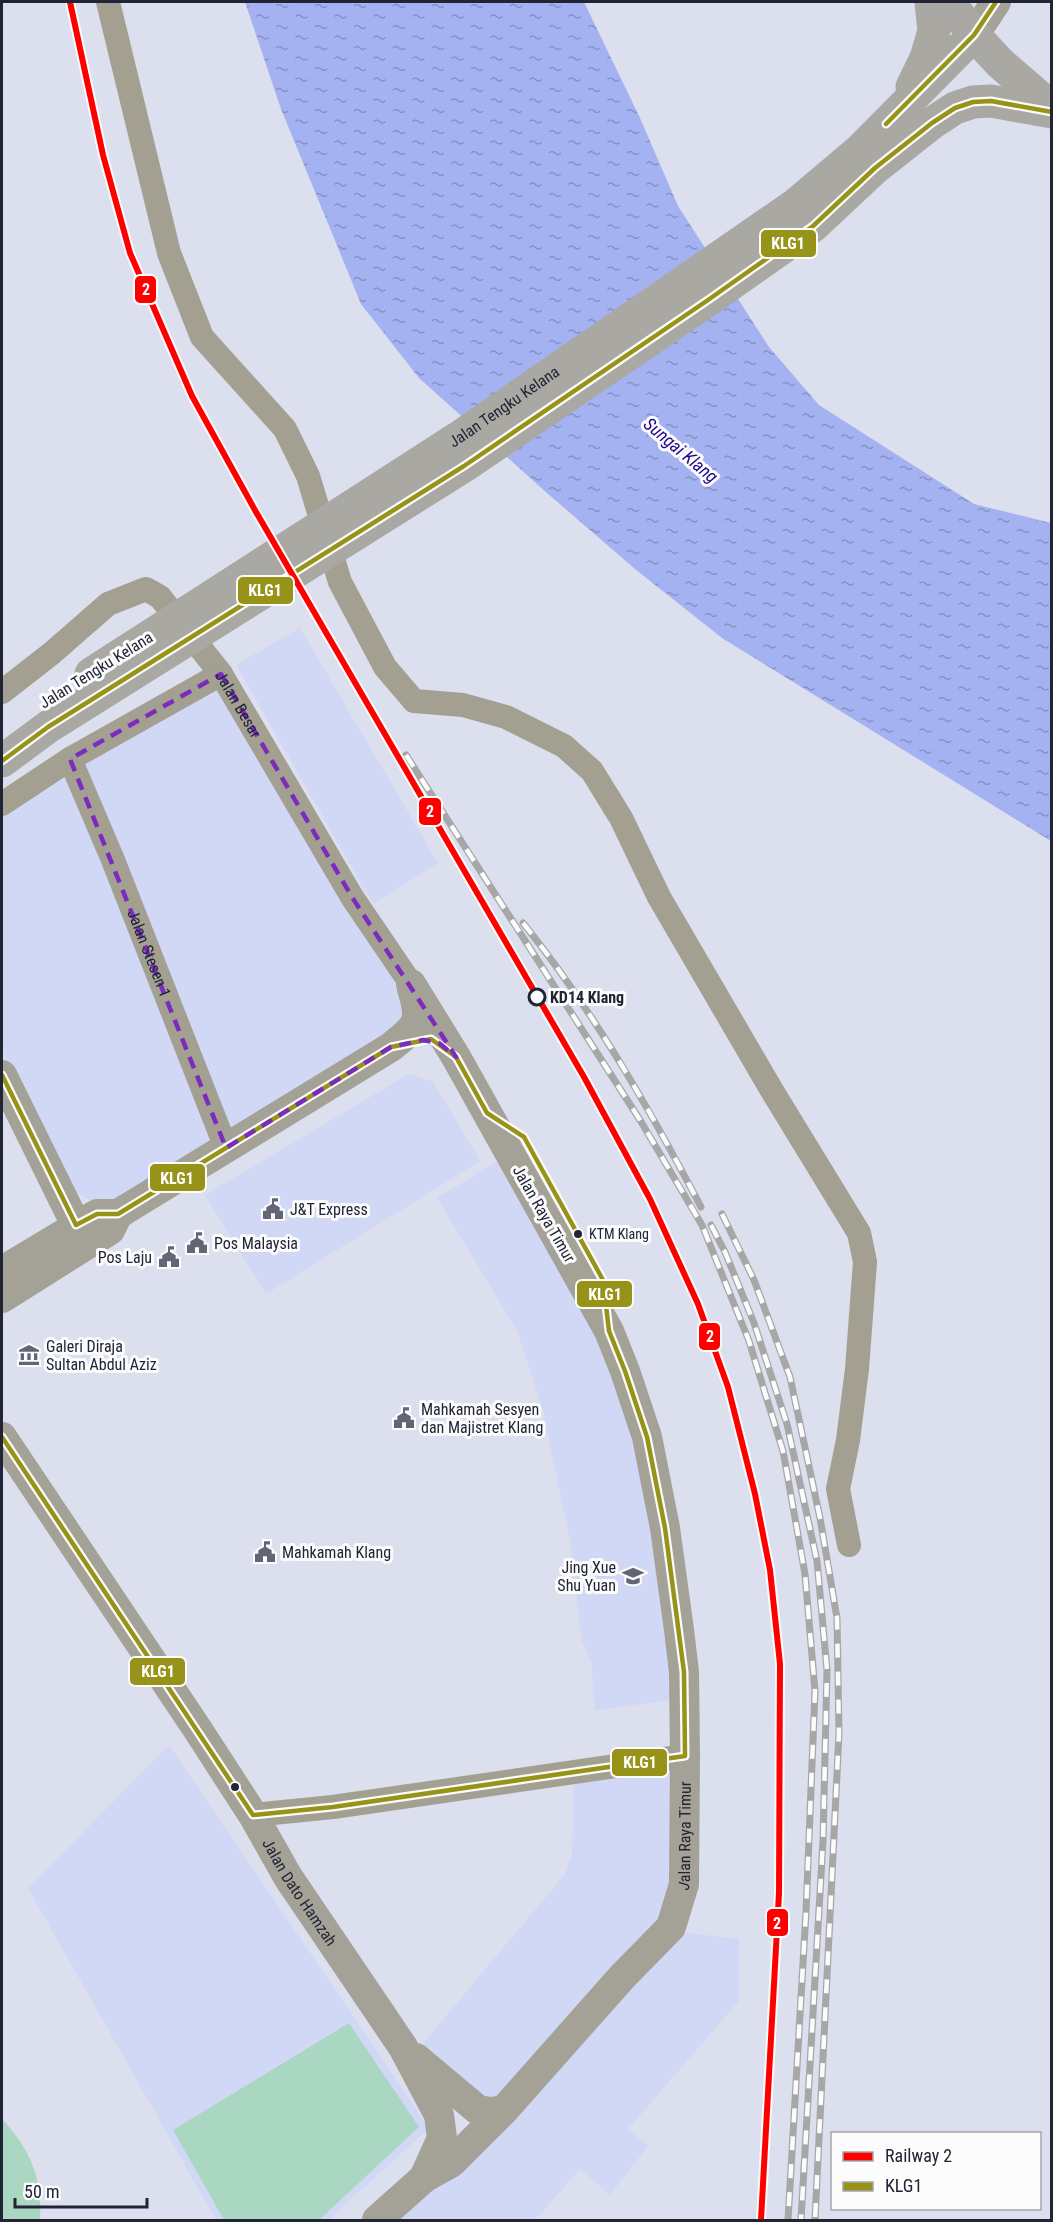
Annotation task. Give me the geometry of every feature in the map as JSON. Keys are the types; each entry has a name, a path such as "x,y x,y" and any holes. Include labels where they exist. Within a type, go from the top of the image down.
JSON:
{"highway":[{"path":"893,116 910,91 926,58 934,31 931,2"},
{"path":"949,2 974,35 1000,63 1052,110"},
{"name":"Jalan Tengku Kelana","path":"867,159 893,116 974,35"},
{"name":"Jalan Tengku Kelana","path":"2,734 42,718 458,438 795,205 867,159 955,108 973,102 1000,102 1052,110"},
{"name":"Jalan Tengku Kelana","path":"2,761 42,718"}],"main road":[{"path":"974,35 996,2"},
{"path":"2,1271 97,1214 118,1214 391,1047 414,1028 418,1016 411,984"},
{"name":"Jalan Raya Timur","path":"411,984 456,1058 594,1303 609,1331 629,1381 647,1437 665,1528 684,1672 685,1756 684,1884 671,1927 622,1977 504,2110 451,2163 424,2178"},
{"path":"391,1047 431,1039 456,1058"},
{"path":"2,1075 76,1225"},
{"path":"2,1298 110,1230 118,1214"},
{"name":"Jalan Dato Hamzah","path":"2,1437 253,1815 288,1877 403,2047"},
{"path":"403,2047 478,2110 491,2112 504,2110"},
{"path":"377,2220 424,2178 442,2138 439,2115 403,2047"}],"street":[{"path":"108,2 169,253 202,337 285,429 308,476 340,582 385,667 414,701 464,705 506,717 564,746 592,771 621,818 659,897 771,1089 859,1233 865,1262 858,1359 848,1440 838,1489 849,1545"},
{"name":"Jalan Besar","path":"2,692 52,653 108,604 146,589 160,597 221,674 352,897 411,984"},
{"path":"2,804 70,759 221,674"},
{"name":"Jalan Stesen 1","path":"70,759 117,871 226,1148"},
{"path":"253,1815 333,1807 685,1756"}],"highlighted area":[{"path":"221,674 352,897 456,1057 439,1043 423,1040 391,1047 226,1148 70,759"}],"shaded area":[{"path":"300,628 438,863 373,904 236,665"},
{"path":"208,670 412,1011 409,1020 112,1202 96,1203 71,1191 2,1050 2,800"},
{"path":"409,1074 433,1082 480,1161 266,1294 205,1195"},
{"path":"500,1160 600,1335 637,1441 653,1524 673,1700 595,1710 591,1661 582,1642 570,1540 543,1411 517,1331 437,1198"},
{"path":"169,1745 429,2128 328,2220 216,2220 28,1888"},
{"path":"673,1770 673,1880 661,1919 497,2101 479,2102 417,2051 565,1874 572,1854 574,1781"},
{"path":"679,1932 739,1939 739,2001 628,2129 648,2146 610,2195 580,2169 535,2220 394,2220"}],"green space":[{"path":"349,2023 419,2127 319,2220 224,2220 173,2130"},
{"path":"2,2119 20,2142 33,2165 39,2191 40,2220 2,2220"}],"water":[{"name":"Sungai Klang","path":"245,2 584,2 640,118 678,206 769,347 819,405 974,504 1051,523 1051,841 722,638 635,569 419,378 361,304 281,109"}],"railway":[{"path":"406,755 640,1120 702,1225 749,1341 783,1451 805,1574 815,1691 806,1912 788,2220"},
{"path":"523,923 573,990 619,1061 701,1207"},
{"path":"722,1214 754,1280 790,1377 820,1518 837,1618 839,1733 815,2220"},
{"path":"711,1225 725,1252 754,1323 787,1424 817,1561 827,1670 823,1841 801,2220"}],"rail line":[{"name":"2","path":"70,2 103,155 130,253 192,396 256,512 584,1077 650,1199 698,1304 728,1387 755,1494 770,1570 780,1664 779,1893 761,2220"}],"transit line":[{"name":"KLG1","path":"886,124 974,35 996,2"},
{"name":"KLG1","path":"2,761 48,727 464,466 708,300 813,226 875,168 955,108 973,102 991,101 1052,112"},
{"name":"KLG1","path":"2,1075 76,1225 97,1214 118,1214 391,1047 431,1039 456,1057 487,1113 524,1137 603,1280 609,1331 647,1437 665,1528 684,1672 685,1756 333,1807 253,1815 2,1437"}],"place":[{"name":"KD14 Klang","path":"537,997"},
{"name":"J&T Express","path":"273,1209"},
{"name":"KTM Klang","path":"578,1234"},
{"name":"Pos Malaysia","path":"197,1243"},
{"name":"Pos Laju","path":"169,1257"},
{"name":"Galeri Diraja Sultan Abdul Aziz","path":"29,1355"},
{"name":"Mahkamah Sesyen dan Majistret Klang","path":"404,1418"},
{"name":"Mahkamah Klang","path":"265,1552"},
{"name":"Jing Xue Shu Yuan","path":"633,1576"}]}
